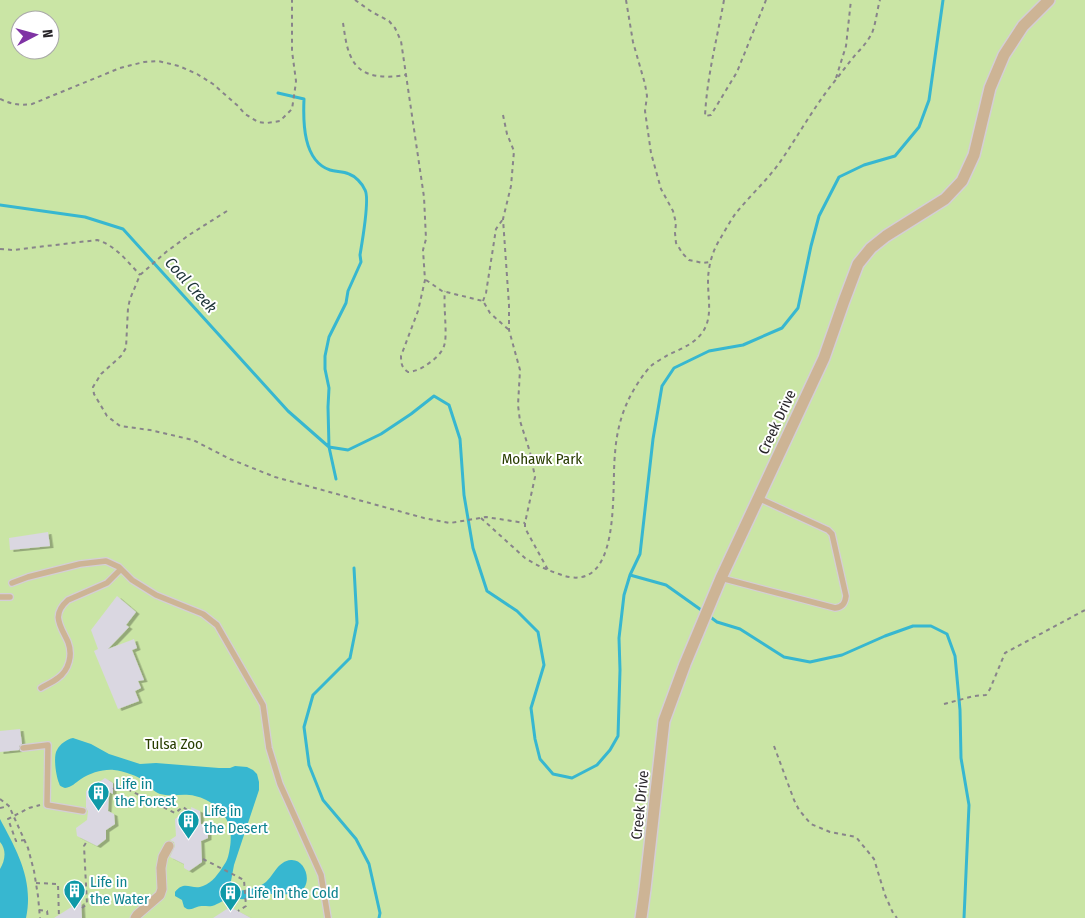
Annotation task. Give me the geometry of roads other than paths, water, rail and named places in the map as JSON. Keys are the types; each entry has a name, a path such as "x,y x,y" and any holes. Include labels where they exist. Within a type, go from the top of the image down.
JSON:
{"street":[{"name":"Creek Drive","path":"641,918 664,721 685,664 721,578 824,358 858,264 871,248 886,236 945,199 962,181 974,155 990,88 1004,55 1023,26 1049,0"},
{"path":"135,918 160,895 162,889 161,868 163,856 170,846"}],"lane":[{"path":"721,578 835,608 840,608 845,603 846,596 832,534 828,530 758,498"},
{"path":"12,583 80,564 106,562 119,567 132,580 156,595 203,614 217,625 263,705 269,748 280,784 321,874 328,918"},
{"path":"41,688 65,672 69,663 70,653 68,644 58,623 58,616 63,604 107,583 121,569"},
{"path":"0,597 10,597"},
{"path":"23,748 48,745 47,804 83,812"}],"water":[{"path":"73,738 91,744 109,754 140,764 156,763 219,768 235,766 247,767 253,770 257,774 259,790 234,865 231,881 232,888 237,891 260,886 269,879 279,866 291,860 300,863 306,872 305,887 293,894 268,894 253,899 228,899 212,906 187,909 184,907 182,900 175,896 175,892 182,886 199,887 206,885 220,871 226,861 231,835 225,817 217,807 206,800 191,795 160,794 139,778 118,771 105,770 97,772 70,787 65,788 61,786 56,771 56,753 62,744 68,739"},
{"path":"0,819 18,854 26,878 28,904 26,918 0,918 0,869 3,863 4,848 0,842"}],"waterway":[{"path":"329,447 348,450 381,434 434,396 449,405 460,439 464,495 473,548 487,591 517,611 538,632 544,665 531,708 540,759 553,774 572,778 597,765 610,750 618,736 619,638 624,595 630,575 640,554 653,439 662,386 674,368 709,351 743,345 782,328 798,308 819,216 839,177 864,165 895,156 919,127 929,100 943,0"},
{"path":"278,93 304,99 306,140 314,158 330,170 354,176 362,185 366,195 367,202 360,255 361,262 348,291 346,303 329,337 325,356 325,369 329,388 329,447 336,479"},
{"name":"Coal Creek","path":"0,205 85,217 123,229 288,411 329,447"},
{"path":"354,568 357,623 350,658 313,695 304,727 309,765 323,800 356,839 369,864 380,913 379,918"},
{"path":"630,575 666,585 704,612"},
{"path":"709,616 717,622 740,629 784,657 810,662 842,655 913,626 931,626 947,634 955,656 960,710 961,758 969,805 964,918"}],"place":[{"name":"Life in the Forest","path":"99,812"},
{"name":"Life in the Desert","path":"188,839"},
{"name":"Life in the Water","path":"74,910"},
{"name":"Life in the Cold","path":"231,912"}],"park label":[{"name":"Mohawk Park","path":"542,459"},
{"name":"Tulsa Zoo","path":"174,744"}]}
